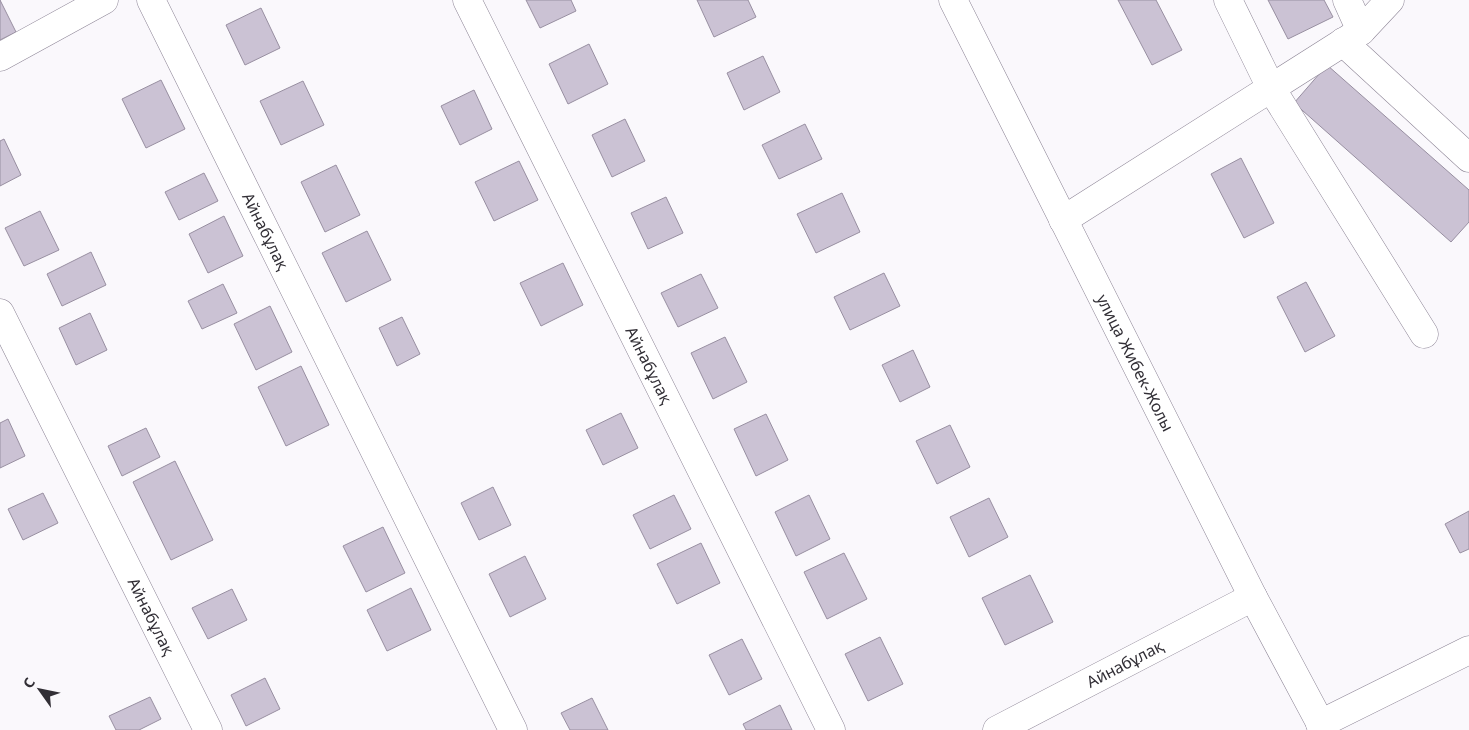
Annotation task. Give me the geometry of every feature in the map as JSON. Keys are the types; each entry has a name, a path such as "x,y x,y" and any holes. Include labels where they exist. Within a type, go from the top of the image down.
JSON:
{"street":[{"path":"0,56 104,0"},
{"name":"Айнабұлақ","path":"151,0 513,730"},
{"name":"Айнабұлақ","path":"467,0 832,730"},
{"name":"улица Жибек-Жолы","path":"953,0 1253,596 1322,727"},
{"path":"1228,0 1271,88 1424,334"},
{"path":"1347,0 1352,36 1469,158"},
{"path":"1063,220 1352,36 1390,0"},
{"name":"Айнабұлақ","path":"0,313 208,730"},
{"name":"Айнабұлақ","path":"997,730 1253,596"},
{"path":"1322,727 1469,650"}],"building":[{"path":"0,0 16,32 0,40"},
{"path":"526,0 571,0 576,11 540,28"},
{"path":"697,0 748,0 756,17 714,37"},
{"path":"1118,0 1156,0 1182,50 1152,65"},
{"path":"1268,0 1324,0 1333,17 1288,39"},
{"path":"261,8 280,48 245,65 226,25"},
{"path":"589,44 608,84 568,104 549,64"},
{"path":"763,56 780,92 744,110 727,73"},
{"path":"1327,65 1469,190 1469,222 1451,242 1294,103"},
{"path":"161,80 185,129 146,148 122,99"},
{"path":"303,81 324,125 281,145 260,101"},
{"path":"474,90 492,129 460,145 441,106"},
{"path":"625,119 645,161 612,177 592,135"},
{"path":"805,124 822,159 779,179 762,145"},
{"path":"4,139 21,175 0,186 0,141"},
{"path":"1241,158 1274,223 1244,238 1211,174"},
{"path":"519,161 538,200 494,221 475,182"},
{"path":"336,165 360,215 325,232 301,182"},
{"path":"204,173 218,201 179,220 165,192"},
{"path":"842,193 860,232 816,253 797,214"},
{"path":"666,197 683,233 648,249 631,213"},
{"path":"40,211 59,250 24,266 5,228"},
{"path":"224,216 243,256 208,273 189,234"},
{"path":"367,231 391,280 346,302 322,253"},
{"path":"91,252 106,285 62,306 47,274"},
{"path":"563,263 583,305 541,326 520,283"},
{"path":"884,273 900,306 850,330 834,297"},
{"path":"701,274 718,308 678,327 661,293"},
{"path":"1306,282 1335,336 1305,352 1277,297"},
{"path":"223,284 237,313 202,329 188,301"},
{"path":"270,306 292,352 256,370 234,324"},
{"path":"90,313 107,350 76,365 59,328"},
{"path":"402,317 420,354 397,366 379,328"},
{"path":"725,337 747,382 713,399 691,353"},
{"path":"913,350 930,387 900,402 882,365"},
{"path":"301,366 329,425 286,446 258,387"},
{"path":"621,413 638,448 603,465 586,430"},
{"path":"766,414 788,460 756,476 734,429"},
{"path":"8,419 25,456 0,468 0,423"},
{"path":"950,425 970,467 937,484 916,441"},
{"path":"146,428 160,457 122,476 108,446"},
{"path":"175,461 213,540 171,560 133,482"},
{"path":"493,487 511,525 479,540 461,503"},
{"path":"43,493 58,523 23,540 8,509"},
{"path":"674,495 691,529 650,549 633,515"},
{"path":"809,495 830,539 796,556 775,512"},
{"path":"989,498 1008,537 969,557 950,517"},
{"path":"1469,511 1469,549 1460,553 1445,524"},
{"path":"383,527 405,573 366,592 343,546"},
{"path":"701,543 720,583 677,604 657,564"},
{"path":"844,553 867,599 827,619 804,572"},
{"path":"525,556 546,599 510,617 489,574"},
{"path":"1030,575 1053,622 1005,645 982,598"},
{"path":"411,588 431,630 387,651 367,610"},
{"path":"232,589 247,620 208,639 192,608"},
{"path":"880,637 903,684 868,701 845,654"},
{"path":"742,639 762,679 729,695 709,655"},
{"path":"265,678 280,709 246,726 231,695"},
{"path":"150,697 161,719 139,730 116,730 109,716"},
{"path":"592,698 608,730 570,730 561,713"},
{"path":"780,705 792,730 746,730 743,724"}]}
